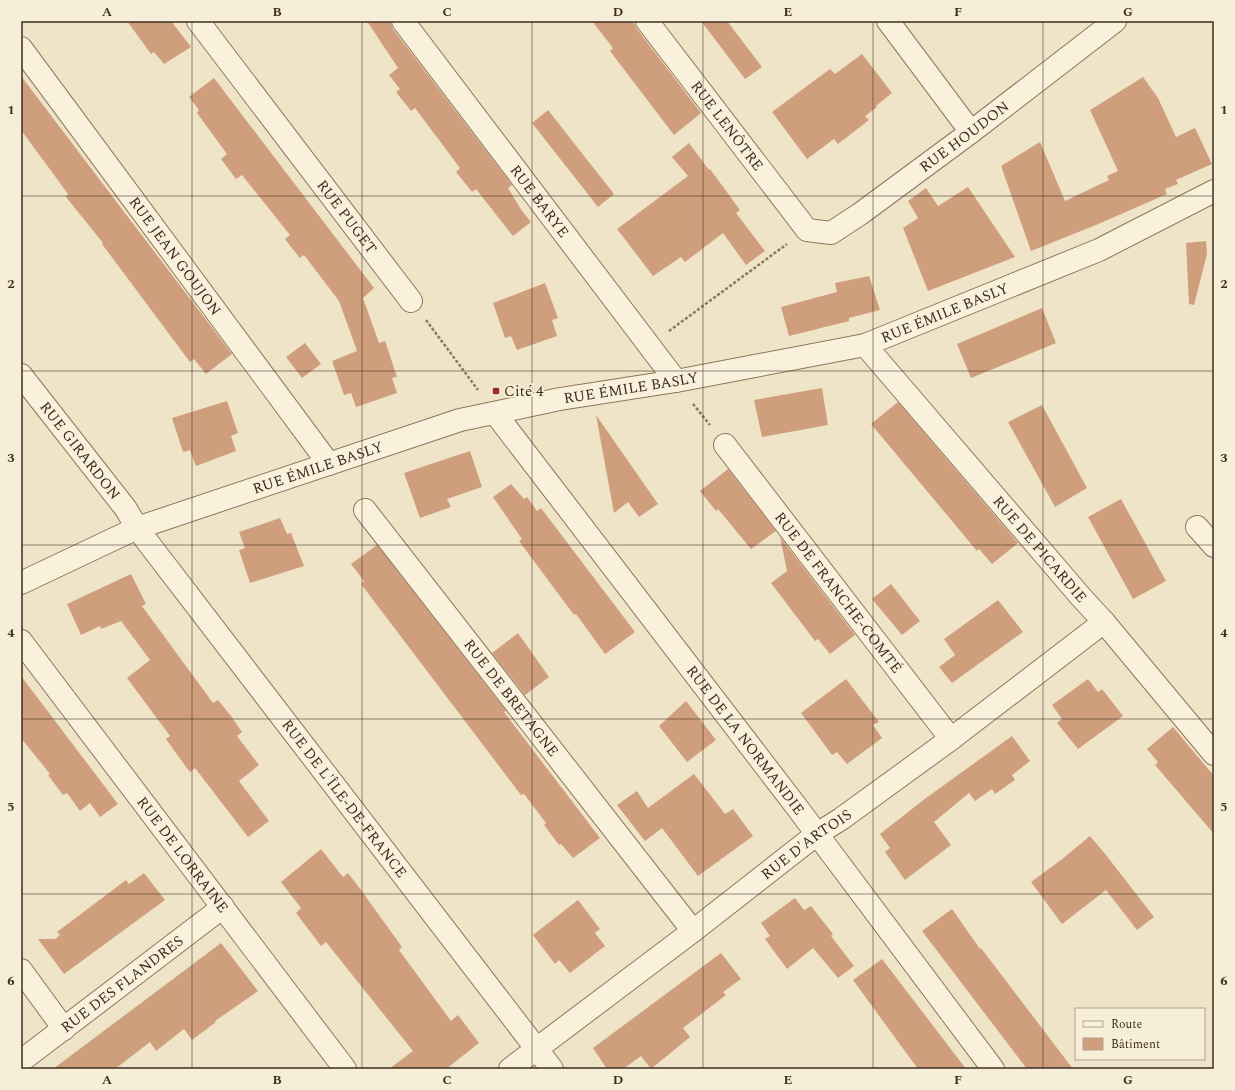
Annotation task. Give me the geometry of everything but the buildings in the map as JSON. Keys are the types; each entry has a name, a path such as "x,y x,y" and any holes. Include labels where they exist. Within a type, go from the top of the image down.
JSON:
{"street":[{"name":"RUE PUGET","path":"198,21 411,301"},
{"name":"RUE BARYE","path":"403,21 676,381"},
{"name":"RUE LENÔTRE","path":"647,21 807,230"},
{"path":"888,21 971,132"},
{"name":"RUE HOUDON","path":"807,230 831,233 860,214 971,132 1115,21"},
{"name":"RUE JEAN GOUJON","path":"21,48 329,464"},
{"name":"RUE ÉMILE BASLY","path":"21,583 137,528 460,420 560,399 676,381 866,345 1099,250 1214,191"},
{"name":"RUE DE PICARDIE","path":"866,345 1104,622 1214,754"},
{"name":"RUE GIRARDON","path":"21,375 126,510 137,528"},
{"name":"RUE DE LA NORMANDIE","path":"495,413 817,834 992,1069"},
{"name":"RUE DE FRANCHE-COMTÉ","path":"725,446 951,739"},
{"name":"RUE DE BRETAGNE","path":"365,510 693,931"},
{"path":"1197,527 1214,546"},
{"name":"RUE DE L'ÎLE-DE-FRANCE","path":"137,528 552,1069"},
{"name":"RUE D'ARTOIS","path":"510,1069 693,931 817,834 841,819 951,739 1104,622"},
{"name":"RUE DE LORRAINE","path":"21,641 345,1069"},
{"name":"RUE DES FLANDRES","path":"21,1061 64,1030 223,907"},
{"path":"21,970 64,1030"}],"path":[{"path":"649,346 807,230"},
{"path":"411,301 495,413"},
{"path":"676,381 725,446"}],"place":[{"name":"Cité 4","path":"496,391"}]}
